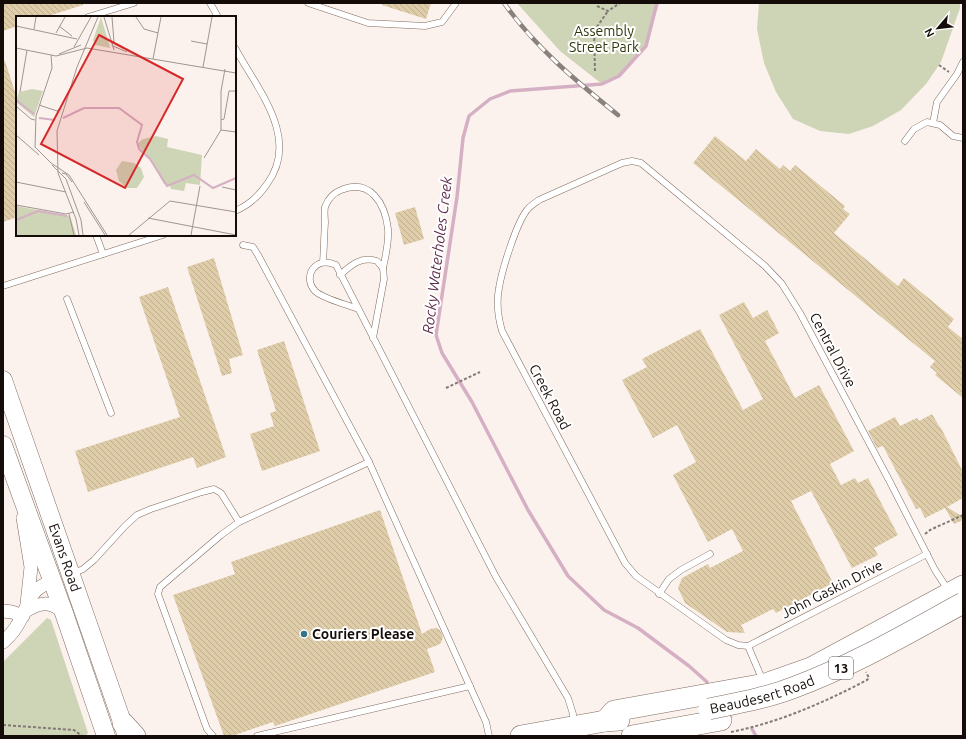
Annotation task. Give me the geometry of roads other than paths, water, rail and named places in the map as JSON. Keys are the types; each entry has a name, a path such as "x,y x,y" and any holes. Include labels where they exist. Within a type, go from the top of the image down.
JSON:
{"highway":[{"name":"Beaudesert Road","path":"632,736 662,734 713,717 763,697 794,688 848,665 960,594"},
{"path":"605,721 614,711 765,684 811,668 960,594"},
{"name":"Beaudesert Road","path":"521,736 605,721 655,716 713,717 775,708 808,697 863,672 963,618"}],"main road":[{"name":"Evans Road","path":"3,380 70,575 128,732"},
{"name":"Evans Road","path":"3,445 64,613 106,736"},
{"path":"52,582 70,575"}],"street":[{"path":"18,486 30,561 31,577 25,611"},
{"path":"3,642 17,626 36,590 52,582"},
{"path":"3,611 25,611 38,605 47,604 56,606 64,613"},
{"path":"692,736 698,733 713,717"}],"lane":[{"path":"91,16 134,3"},
{"path":"210,3 217,16"},
{"path":"308,3 368,23 425,26 442,22 456,3"},
{"path":"236,50 270,109 278,133 280,154 274,175 261,193 245,207 236,211"},
{"path":"933,123 937,102 957,74 963,62"},
{"path":"905,141 914,129 927,122 940,125 953,136 963,138"},
{"name":"Creek Road","path":"641,163 632,161 622,163 539,200 527,209 518,225 499,288 498,319 502,331 624,563 636,576 659,594 726,640 738,645 748,646"},
{"name":"Central Drive","path":"641,163 765,266 782,284 818,347 927,554 960,594"},
{"path":"323,262 325,208 331,196 350,187 359,186 368,190 376,197 383,208 388,228 387,251 383,268 384,279 373,338"},
{"path":"96,236 103,254"},
{"path":"3,286 160,236"},
{"path":"243,245 253,247 258,255 369,462 486,722 489,736"},
{"path":"340,275 353,263 364,259 377,261 383,268"},
{"path":"358,309 323,296 315,290 311,284 310,276 313,268 320,262 329,262 336,266 496,577 568,698 573,714 572,727"},
{"path":"67,299 111,413"},
{"path":"213,736 208,729 158,594 160,587 166,580 238,522 369,462"},
{"path":"70,575 83,569 94,560 125,526 138,515 151,509 202,492 214,489 221,493 238,522"},
{"path":"659,594 669,580 681,570 710,554"},
{"name":"John Gaskin Drive","path":"748,646 927,554"},
{"path":"748,646 765,684"},
{"path":"257,736 470,686"}],"waterway":[{"name":"Rocky Waterholes Creek","path":"657,3 646,46 619,76 602,84 510,91 490,99 469,116 463,138 457,197 436,335 442,353 472,402 528,510 568,576 604,610 638,628 689,666 707,682"},
{"path":"752,729 756,736"}],"railway":[{"path":"504,3 529,34 557,63 618,115"}],"place":[{"name":"Couriers Please","path":"304,634"}],"park label":[{"name":"Assembly Street Park","path":"604,40"}]}
